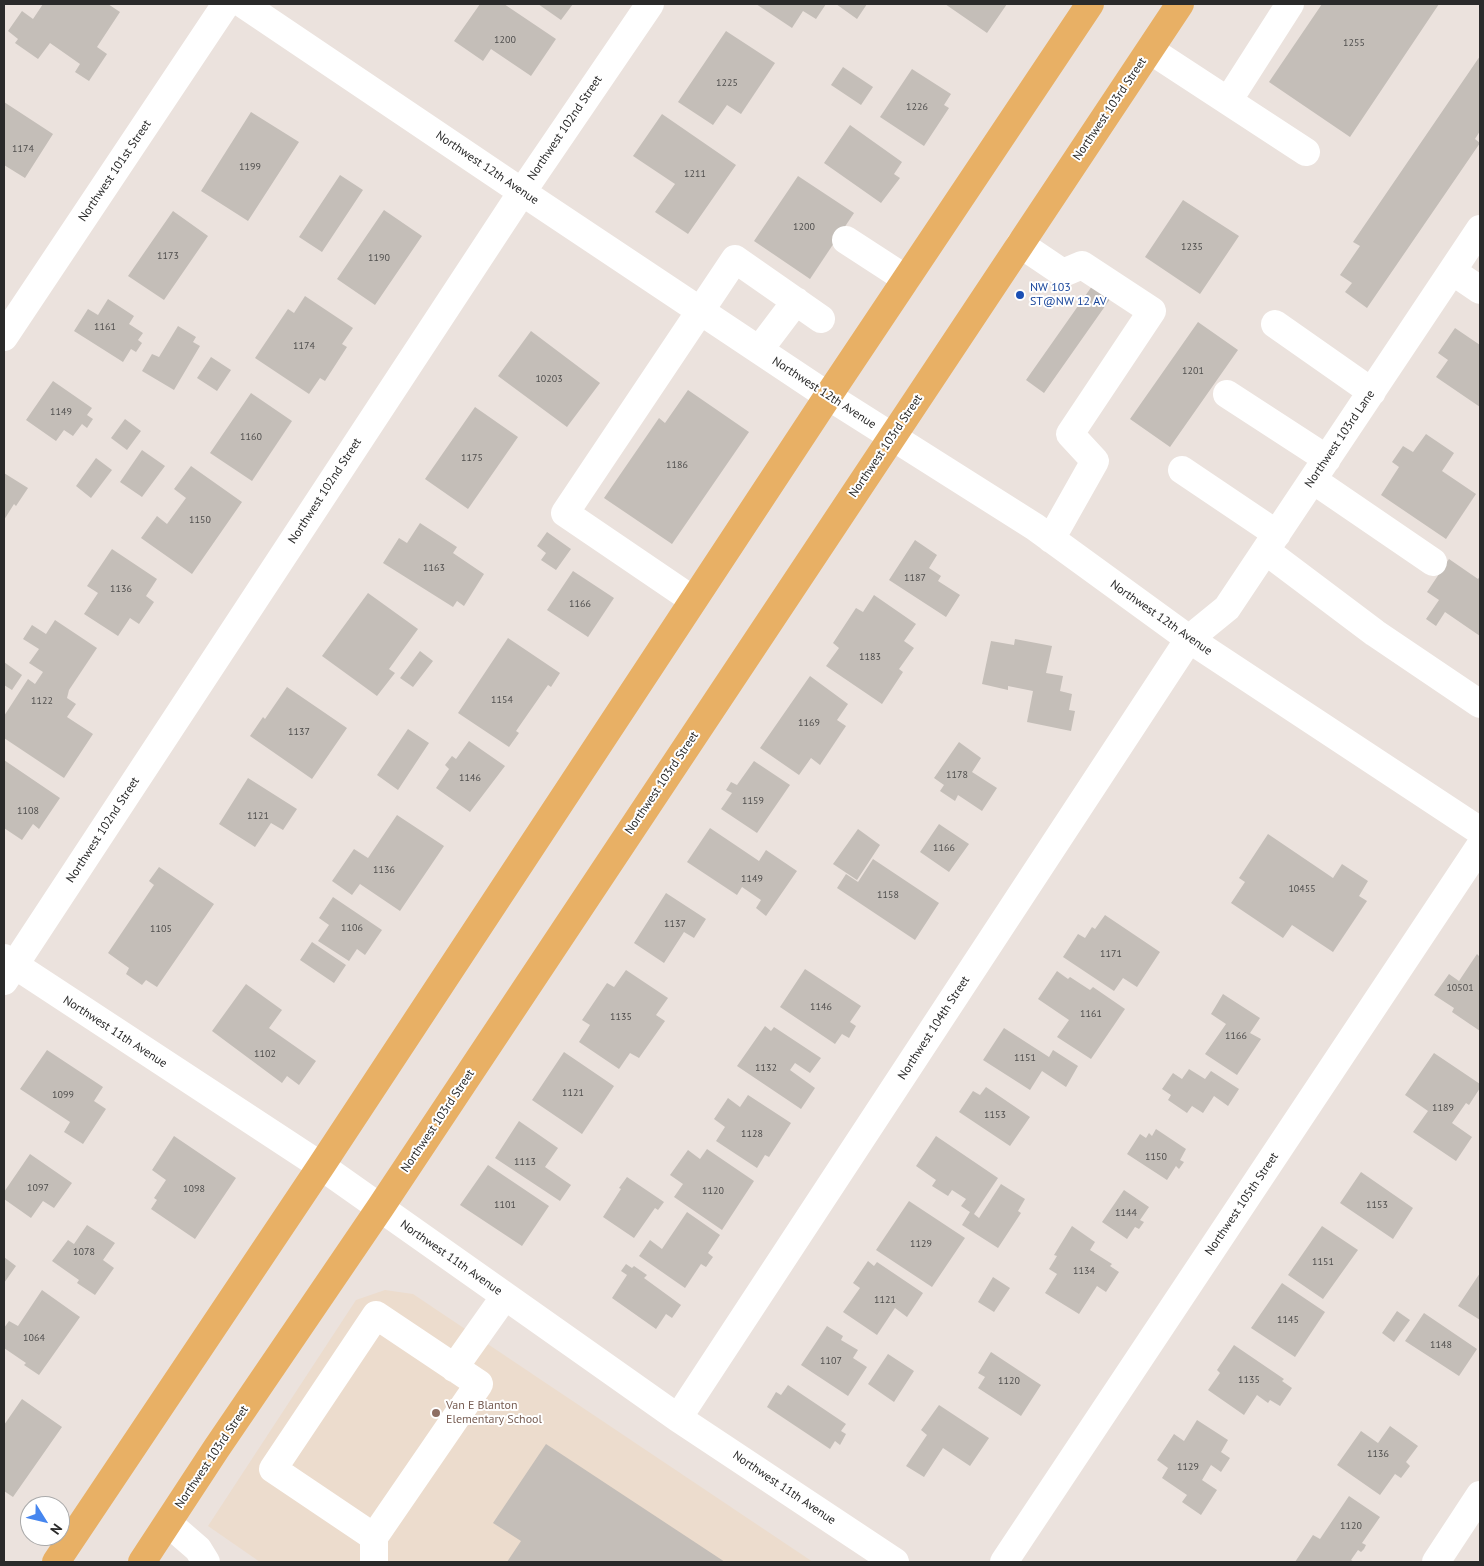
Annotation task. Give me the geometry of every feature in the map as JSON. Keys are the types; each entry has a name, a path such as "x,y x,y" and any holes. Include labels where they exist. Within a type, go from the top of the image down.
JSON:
{"main road":[{"path":"56,1562 321,1166 828,396 1090,4"},
{"name":"Northwest 103rd Street","path":"142,1562 216,1449 380,1208 1180,4"}],"street":[{"name":"Northwest 101st Street","path":"4,338 226,4"},
{"name":"Northwest 12th Avenue","path":"243,4 828,396 1050,538 1189,639 1480,831"},
{"name":"Northwest 102nd Street","path":"7,968 522,192 650,4"},
{"path":"1228,100 1290,4"},
{"path":"1150,50 1306,152"},
{"name":"Northwest 103rd Lane","path":"1189,639 1227,608 1480,229"},
{"path":"846,240 906,279"},
{"path":"1020,244 1063,273 1082,265 1152,311 1070,434 1095,462 1050,538"},
{"path":"693,600 565,513 735,259 821,319"},
{"path":"1452,271 1480,290"},
{"path":"759,350 796,301"},
{"path":"1275,324 1372,392"},
{"path":"1227,394 1434,562"},
{"path":"1182,470 1271,543 1375,633 1480,704"},
{"name":"Northwest 104th Street","path":"678,1418 1189,639"},
{"name":"Northwest 105th Street","path":"1004,1562 1480,846"},
{"name":"Northwest 11th Avenue","path":"7,968 321,1166 678,1418 895,1562"},
{"path":"454,1368 505,1296"},
{"path":"376,1315 454,1368 479,1384 374,1550 273,1469 376,1315"},
{"path":"1436,1562 1480,1495"},
{"path":"168,1523 198,1549 206,1562"}],"shaded area":[{"name":"Van E Blanton Elementary School","path":"385,1290 413,1294 813,1562 260,1562 208,1526 356,1300"}],"building":[{"path":"43,4 108,4 120,12 97,47 107,54 89,81 75,72 80,64 50,43 38,59 15,43 18,39 8,31 22,11 33,19"},
{"path":"480,4 504,4 556,39 531,76 491,49 483,61 454,41"},
{"path":"538,4 573,4 561,20"},
{"path":"756,4 826,4 816,19 803,11 792,28"},
{"path":"836,4 867,4 857,19"},
{"path":"945,4 1007,4 987,33"},
{"path":"1322,4 1439,4 1350,137 1269,82"},
{"path":"726,31 775,63 741,114 727,105 713,125 678,102"},
{"path":"1480,56 1480,131 1475,139 1480,143 1367,308 1345,292 1352,283 1340,275 1360,246 1353,242"},
{"path":"843,67 873,87 861,105 831,85"},
{"path":"912,69 951,94 944,105 949,108 924,146 880,117"},
{"path":"4,102 53,134 25,178 4,165"},
{"path":"251,112 299,142 248,221 201,191"},
{"path":"662,114 736,165 688,234 655,212 675,184 633,156"},
{"path":"850,125 902,162 894,174 900,178 881,203 824,163"},
{"path":"340,175 363,190 322,252 299,237"},
{"path":"798,176 854,213 810,279 754,241"},
{"path":"1183,200 1239,236 1200,294 1145,257"},
{"path":"384,210 422,236 375,305 337,279"},
{"path":"173,211 208,236 164,300 128,276"},
{"path":"1097,279 1115,292 1044,393 1026,380"},
{"path":"305,296 353,328 342,344 347,347 325,381 320,378 309,394 255,358 288,309 294,313"},
{"path":"108,299 134,316 129,324 143,333 138,340 142,343 136,352 131,349 123,362 74,331 88,309 98,315"},
{"path":"1198,322 1238,350 1170,447 1130,419"},
{"path":"178,326 196,337 193,342 200,346 174,390 142,371 152,354 159,357"},
{"path":"1455,328 1480,345 1480,407 1436,377 1448,360 1438,353"},
{"path":"531,331 600,383 567,427 498,376"},
{"path":"211,357 231,370 217,391 197,378"},
{"path":"53,381 92,408 87,415 93,419 87,428 82,424 73,436 64,430 56,441 26,420"},
{"path":"688,390 749,432 672,544 604,498 659,418 665,423"},
{"path":"251,393 292,421 252,481 210,453"},
{"path":"475,407 518,437 468,509 425,479"},
{"path":"125,419 141,431 127,450 111,438"},
{"path":"1426,434 1454,453 1442,471 1476,494 1446,539 1381,495 1399,467 1392,462 1403,446 1413,452"},
{"path":"142,450 165,466 142,497 120,482"},
{"path":"96,458 112,470 91,498 76,486"},
{"path":"191,466 242,502 192,574 141,538 157,516 167,524 186,498 174,489"},
{"path":"4,473 28,488 16,506 14,504 4,520"},
{"path":"420,523 457,547 453,553 484,574 464,606 457,601 453,607 383,563 399,538 407,543"},
{"path":"547,532 571,549 556,570 541,560 546,553 537,546"},
{"path":"915,540 937,555 929,568 941,576 938,581 960,595 946,617 889,580"},
{"path":"112,549 157,579 146,596 154,602 139,624 130,618 118,636 84,614 98,593 87,586"},
{"path":"1449,559 1478,579 1480,576 1480,636 1445,612 1436,626 1426,619 1439,600 1427,592"},
{"path":"573,571 614,598 588,637 547,610"},
{"path":"368,593 418,629 389,669 395,673 377,696 322,656"},
{"path":"874,595 916,624 904,641 914,648 899,669 903,672 882,704 826,666 839,648 833,643 856,608 863,612"},
{"path":"55,620 97,648 69,690 67,698 76,704 67,717 93,734 64,778 4,738 4,716 28,679 35,684 43,672 29,663 39,649 23,639 32,625 46,634"},
{"path":"508,638 560,673 551,687 548,685 516,731 519,733 509,747 458,713"},
{"path":"1015,639 1052,646 1046,673 1063,676 1060,691 1072,694 1069,710 1075,711 1071,731 1027,722 1033,691 1008,686 1008,690 982,684 991,641 1014,645"},
{"path":"420,651 433,661 413,687 400,678"},
{"path":"4,662 22,675 12,690 4,685"},
{"path":"810,676 848,704 837,720 846,726 820,765 811,758 799,775 760,748"},
{"path":"287,687 347,728 312,779 250,736 263,717 265,719"},
{"path":"408,729 429,743 398,790 377,775"},
{"path":"469,741 505,766 470,812 436,788 449,769 445,765 452,756 456,759"},
{"path":"959,742 981,758 972,772 997,788 982,811 958,795 955,801 940,791 944,785 934,778"},
{"path":"4,760 60,798 39,829 33,824 22,840 4,828"},
{"path":"754,761 790,785 757,833 721,809 732,793 726,790 731,782 737,785"},
{"path":"248,778 297,809 283,830 271,823 255,847 219,824"},
{"path":"397,815 444,846 400,911 360,884 352,895 332,881 354,849 368,858"},
{"path":"939,824 969,844 949,872 920,852"},
{"path":"710,828 759,861 766,850 797,871 766,916 756,908 761,900 742,887 737,895 687,862"},
{"path":"858,829 880,845 857,880 833,864"},
{"path":"1268,834 1333,878 1342,864 1368,881 1359,896 1367,901 1333,952 1292,925 1283,938 1231,903 1245,882 1239,878"},
{"path":"873,859 939,903 915,940 837,888 846,874 858,882"},
{"path":"159,867 214,904 157,987 146,980 142,985 126,974 129,968 108,953 154,885 149,881"},
{"path":"666,893 706,919 694,938 684,932 664,963 634,943"},
{"path":"333,897 382,930 365,955 357,949 349,961 318,941 329,925 319,918"},
{"path":"1105,915 1160,952 1137,987 1123,978 1114,991 1063,957 1078,934 1085,938 1092,927 1095,929"},
{"path":"312,942 346,965 334,983 300,960"},
{"path":"1477,954 1480,957 1480,1031 1452,1012 1454,1008 1434,995 1449,974 1459,981"},
{"path":"805,969 861,1006 850,1022 856,1026 849,1038 842,1034 835,1044 780,1007"},
{"path":"626,970 668,998 656,1015 665,1021 639,1058 630,1053 619,1069 579,1042 590,1025 582,1020 607,983 614,987"},
{"path":"1057,971 1090,990 1093,987 1125,1009 1091,1059 1057,1037 1069,1020 1038,999"},
{"path":"246,984 282,1010 269,1028 316,1061 299,1085 287,1076 282,1083 212,1031"},
{"path":"1223,994 1260,1018 1250,1033 1261,1039 1237,1075 1205,1054 1226,1024 1211,1014"},
{"path":"765,1026 771,1031 774,1027 821,1058 810,1073 795,1063 790,1070 815,1088 801,1109 737,1066"},
{"path":"1004,1028 1049,1057 1053,1050 1078,1066 1066,1087 1042,1071 1030,1090 983,1060"},
{"path":"47,1050 103,1087 94,1101 106,1109 83,1144 64,1132 70,1122 20,1089"},
{"path":"564,1052 614,1086 582,1134 532,1100"},
{"path":"1434,1053 1480,1084 1480,1088 1469,1105 1466,1103 1452,1123 1472,1137 1456,1161 1413,1132 1428,1111 1405,1095"},
{"path":"1189,1069 1205,1079 1211,1071 1239,1089 1228,1106 1214,1096 1203,1113 1192,1106 1187,1113 1168,1100 1171,1095 1162,1089 1173,1073 1182,1079"},
{"path":"986,1087 1030,1117 1010,1146 959,1112 973,1091 980,1095"},
{"path":"748,1095 791,1123 769,1157 765,1155 757,1168 716,1141 725,1127 714,1119 728,1098 740,1107"},
{"path":"519,1121 558,1148 545,1167 571,1185 560,1201 495,1158"},
{"path":"1156,1129 1186,1149 1180,1160 1184,1162 1179,1169 1176,1166 1167,1180 1127,1154 1140,1134 1146,1138 1149,1133 1152,1136"},
{"path":"174,1136 236,1178 195,1239 151,1209 157,1200 154,1198 166,1180 152,1170"},
{"path":"936,1136 998,1178 974,1214 979,1218 1001,1184 1025,1199 1018,1211 1021,1213 998,1248 962,1225 970,1212 961,1206 966,1199 952,1190 948,1196 932,1186 936,1180 916,1166"},
{"path":"707,1149 754,1181 722,1230 674,1197 683,1184 670,1175 688,1150 700,1159"},
{"path":"30,1154 72,1183 54,1208 43,1201 31,1218 4,1199 4,1192"},
{"path":"488,1165 549,1206 522,1246 460,1205"},
{"path":"1361,1172 1413,1208 1393,1239 1340,1203"},
{"path":"627,1177 664,1202 658,1210 655,1208 634,1238 603,1217"},
{"path":"1124,1190 1149,1207 1140,1220 1144,1222 1139,1229 1135,1227 1127,1239 1102,1222"},
{"path":"909,1201 965,1238 932,1287 876,1250"},
{"path":"687,1212 720,1235 708,1253 713,1257 706,1267 701,1264 685,1288 639,1256 650,1240 662,1249"},
{"path":"87,1225 115,1243 103,1260 114,1268 95,1295 77,1283 79,1280 52,1261 68,1240 74,1244"},
{"path":"1072,1226 1095,1242 1090,1250 1112,1264 1110,1266 1119,1272 1106,1292 1097,1286 1079,1314 1045,1293 1057,1274 1049,1269 1057,1256 1054,1255"},
{"path":"1322,1226 1358,1250 1323,1299 1288,1275"},
{"path":"4,1257 16,1266 4,1283"},
{"path":"868,1261 874,1266 877,1262 923,1293 907,1317 895,1308 877,1335 843,1312 860,1288 853,1283"},
{"path":"626,1264 632,1268 634,1266 647,1275 644,1278 681,1305 672,1318 666,1314 656,1329 612,1298 627,1275 621,1271"},
{"path":"1480,1273 1480,1320 1458,1306"},
{"path":"993,1277 1010,1288 994,1312 978,1302"},
{"path":"1282,1283 1325,1312 1295,1357 1251,1328"},
{"path":"42,1290 80,1317 39,1375 24,1365 26,1363 4,1348 4,1328 9,1321 18,1326"},
{"path":"1397,1311 1410,1320 1394,1342 1382,1333"},
{"path":"1424,1313 1477,1349 1459,1376 1405,1341"},
{"path":"827,1326 843,1336 841,1340 858,1350 853,1358 867,1367 848,1396 801,1365"},
{"path":"1234,1345 1284,1379 1282,1381 1292,1388 1280,1406 1270,1400 1268,1403 1257,1395 1244,1415 1208,1390 1220,1373 1217,1370"},
{"path":"991,1352 1041,1385 1021,1416 978,1388 985,1377 978,1373"},
{"path":"888,1354 914,1371 894,1402 868,1384"},
{"path":"788,1385 846,1424 841,1431 846,1434 840,1445 835,1441 830,1449 767,1407 776,1392 781,1395"},
{"path":"22,1399 62,1427 13,1497 4,1491 4,1425"},
{"path":"939,1405 989,1438 970,1466 943,1448 924,1477 906,1466 927,1435 921,1430"},
{"path":"1197,1420 1228,1440 1221,1452 1230,1458 1221,1472 1211,1465 1202,1480 1217,1490 1201,1515 1182,1502 1187,1495 1162,1478 1168,1468 1157,1460 1174,1434 1184,1441"},
{"path":"1390,1426 1418,1446 1406,1462 1410,1466 1401,1478 1395,1474 1380,1495 1337,1465 1361,1431 1378,1443"},
{"path":"546,1444 725,1562 507,1562 521,1541 493,1523"},
{"path":"1349,1496 1380,1517 1362,1543 1366,1545 1364,1549 1361,1552 1358,1550 1351,1560 1354,1562 1295,1562 1313,1535 1320,1539"}],"place":[{"name":"NW 103 ST@NW 12 AV","path":"1020,295"},
{"name":"Van E Blanton Elementary School","path":"436,1413"}]}
